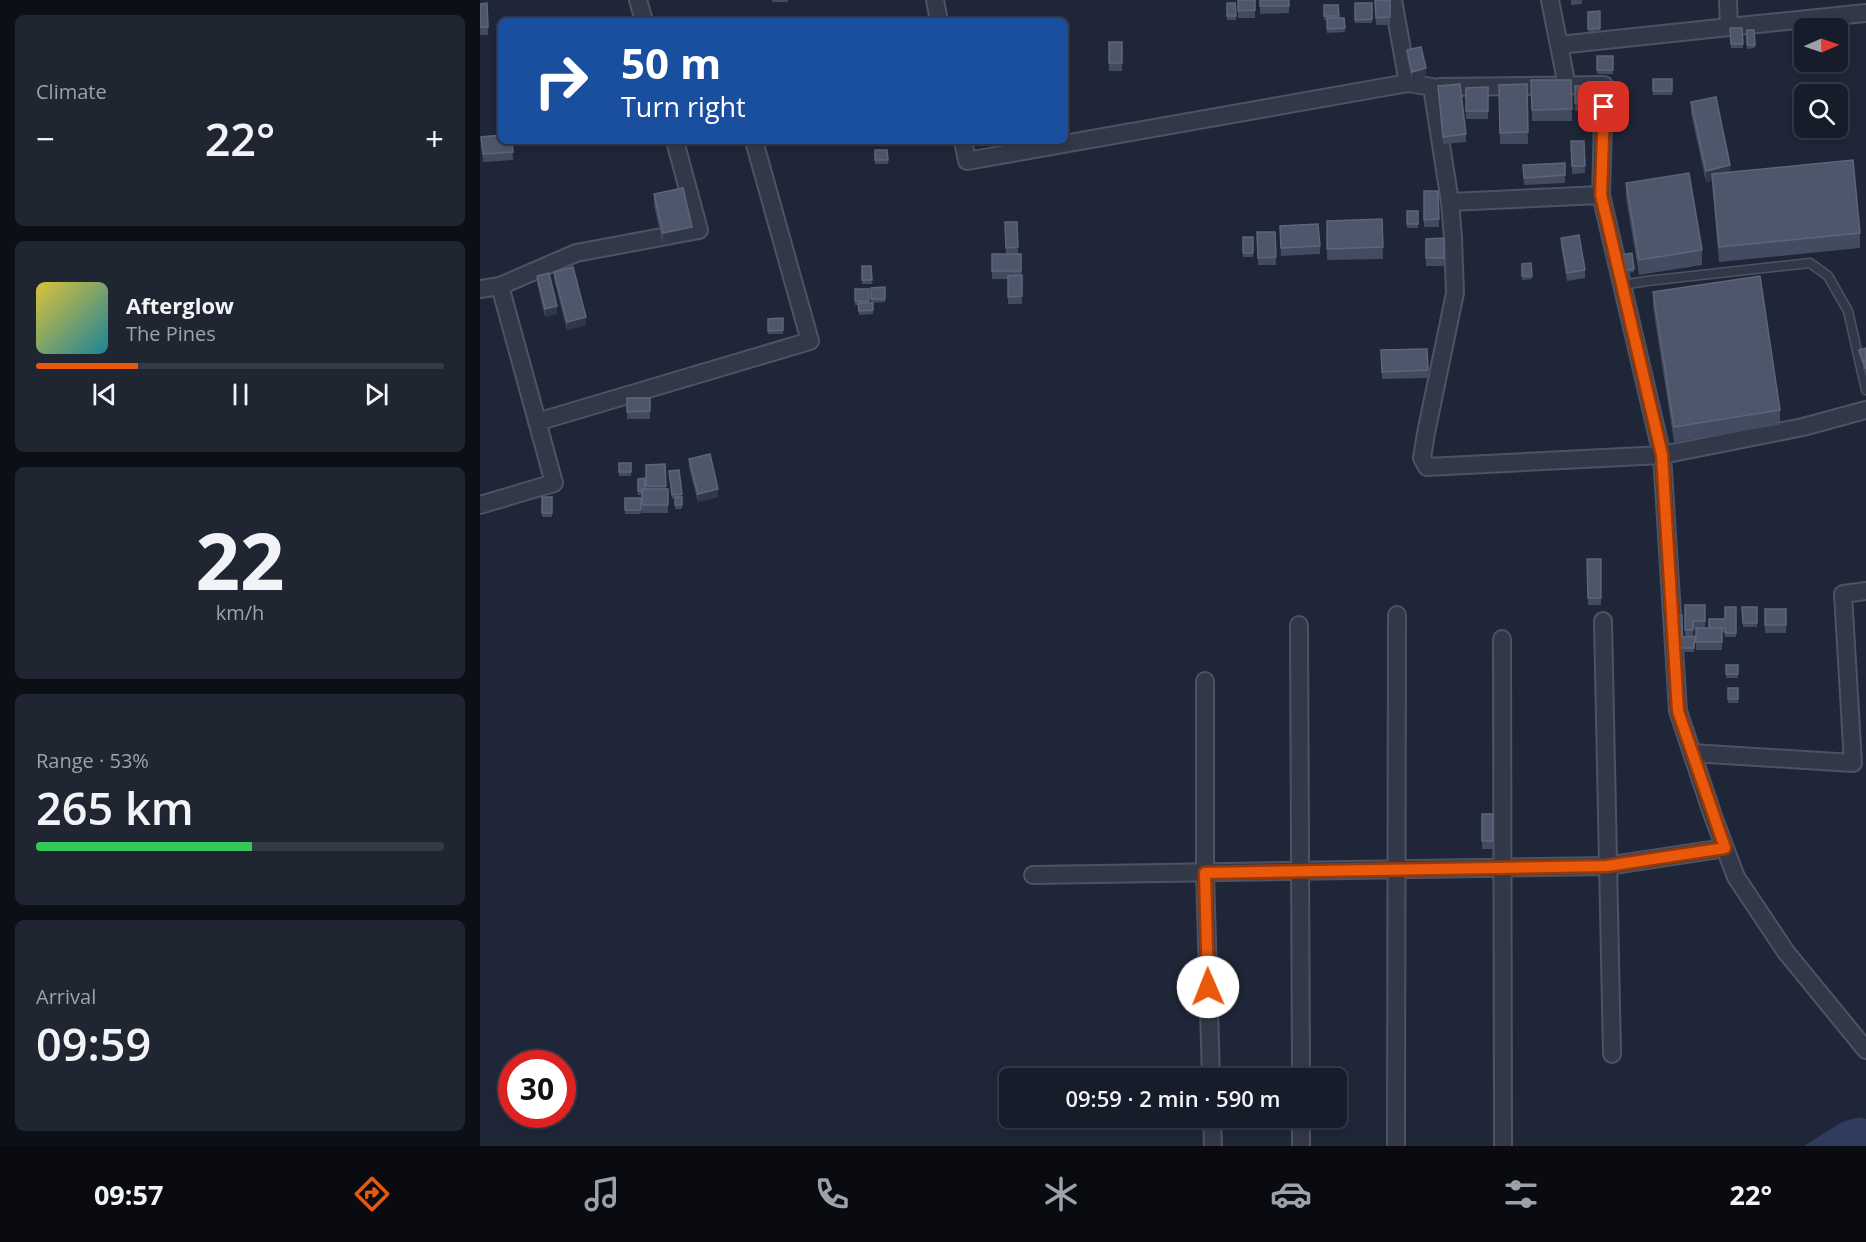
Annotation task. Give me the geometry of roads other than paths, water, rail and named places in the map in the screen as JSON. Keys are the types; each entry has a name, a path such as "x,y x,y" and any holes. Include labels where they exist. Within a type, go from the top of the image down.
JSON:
{"street":[{"path":"638,0 643,18"},
{"path":"935,0 938,18"},
{"path":"1393,0 1408,83"},
{"path":"1550,0 1567,86"},
{"path":"1728,0 1729,27"},
{"path":"1559,45 1866,13"},
{"path":"1068,143 1408,83 1432,87 1605,86 1601,195 1662,455 1678,711 1736,877 1786,952 1866,1050"},
{"path":"1432,87 1450,202 1455,293 1424,442 1422,458 1427,466 1662,455 1803,427 1866,410"},
{"path":"480,289 500,286 576,253 699,230 676,144"},
{"path":"537,422 810,341 755,144"},
{"path":"964,144 967,161 1063,144"},
{"path":"1450,202 1601,195"},
{"path":"480,505 554,483 500,286"},
{"path":"1692,753 1853,763 1843,594 1866,591"},
{"path":"1396,1143 1397,615"},
{"path":"1603,621 1612,1054"},
{"path":"1299,625 1301,1068"},
{"path":"1502,639 1503,1144"},
{"path":"1205,681 1205,873 1211,1068"},
{"path":"1032,875 1607,866 1725,848"},
{"path":"1212,1128 1213,1146"},
{"path":"1301,1128 1301,1146"}],"lane":[{"path":"1622,285 1810,263 1828,276 1848,311 1866,390"}],"water":[{"path":"1859,1117 1866,1119 1866,1146 1804,1146 1842,1122"}]}
